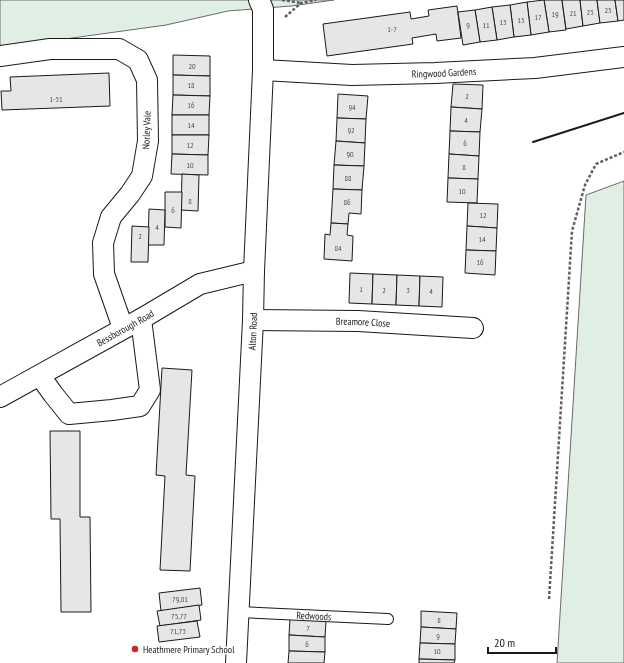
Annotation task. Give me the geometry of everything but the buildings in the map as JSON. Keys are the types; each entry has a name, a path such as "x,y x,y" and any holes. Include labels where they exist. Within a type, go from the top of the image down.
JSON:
{"street":[{"name":"Alton Road","path":"236,663 253,320 263,70 263,9 259,0"},
{"name":"Norley Vale","path":"0,56 50,49 119,49 138,60 147,80 148,141 142,176 130,194 111,217 103,243 104,274 123,328"},
{"name":"Ringwood Gardens","path":"263,70 352,75 434,73 535,68 624,57"},
{"name":"Bessborough Road","path":"0,397 141,319 200,284 254,271"},
{"path":"40,376 69,414 140,406 150,390 141,319"},
{"name":"Breamore Close","path":"253,320 358,321 473,328"}],"lane":[{"name":"Redwoods","path":"239,612 388,619"}],"path":[{"path":"282,0 301,3 316,0"},
{"path":"263,30 275,26 301,3"},
{"path":"549,599 572,231 585,185 596,164 624,152"}],"green space":[{"path":"0,0 334,0 291,6 228,11 166,25 0,48"},
{"path":"624,181 624,663 557,663 586,195"}],"wall":[{"path":"533,142 624,113"}],"place":[{"name":"Heathmere Primary School","path":"135,649"}]}
